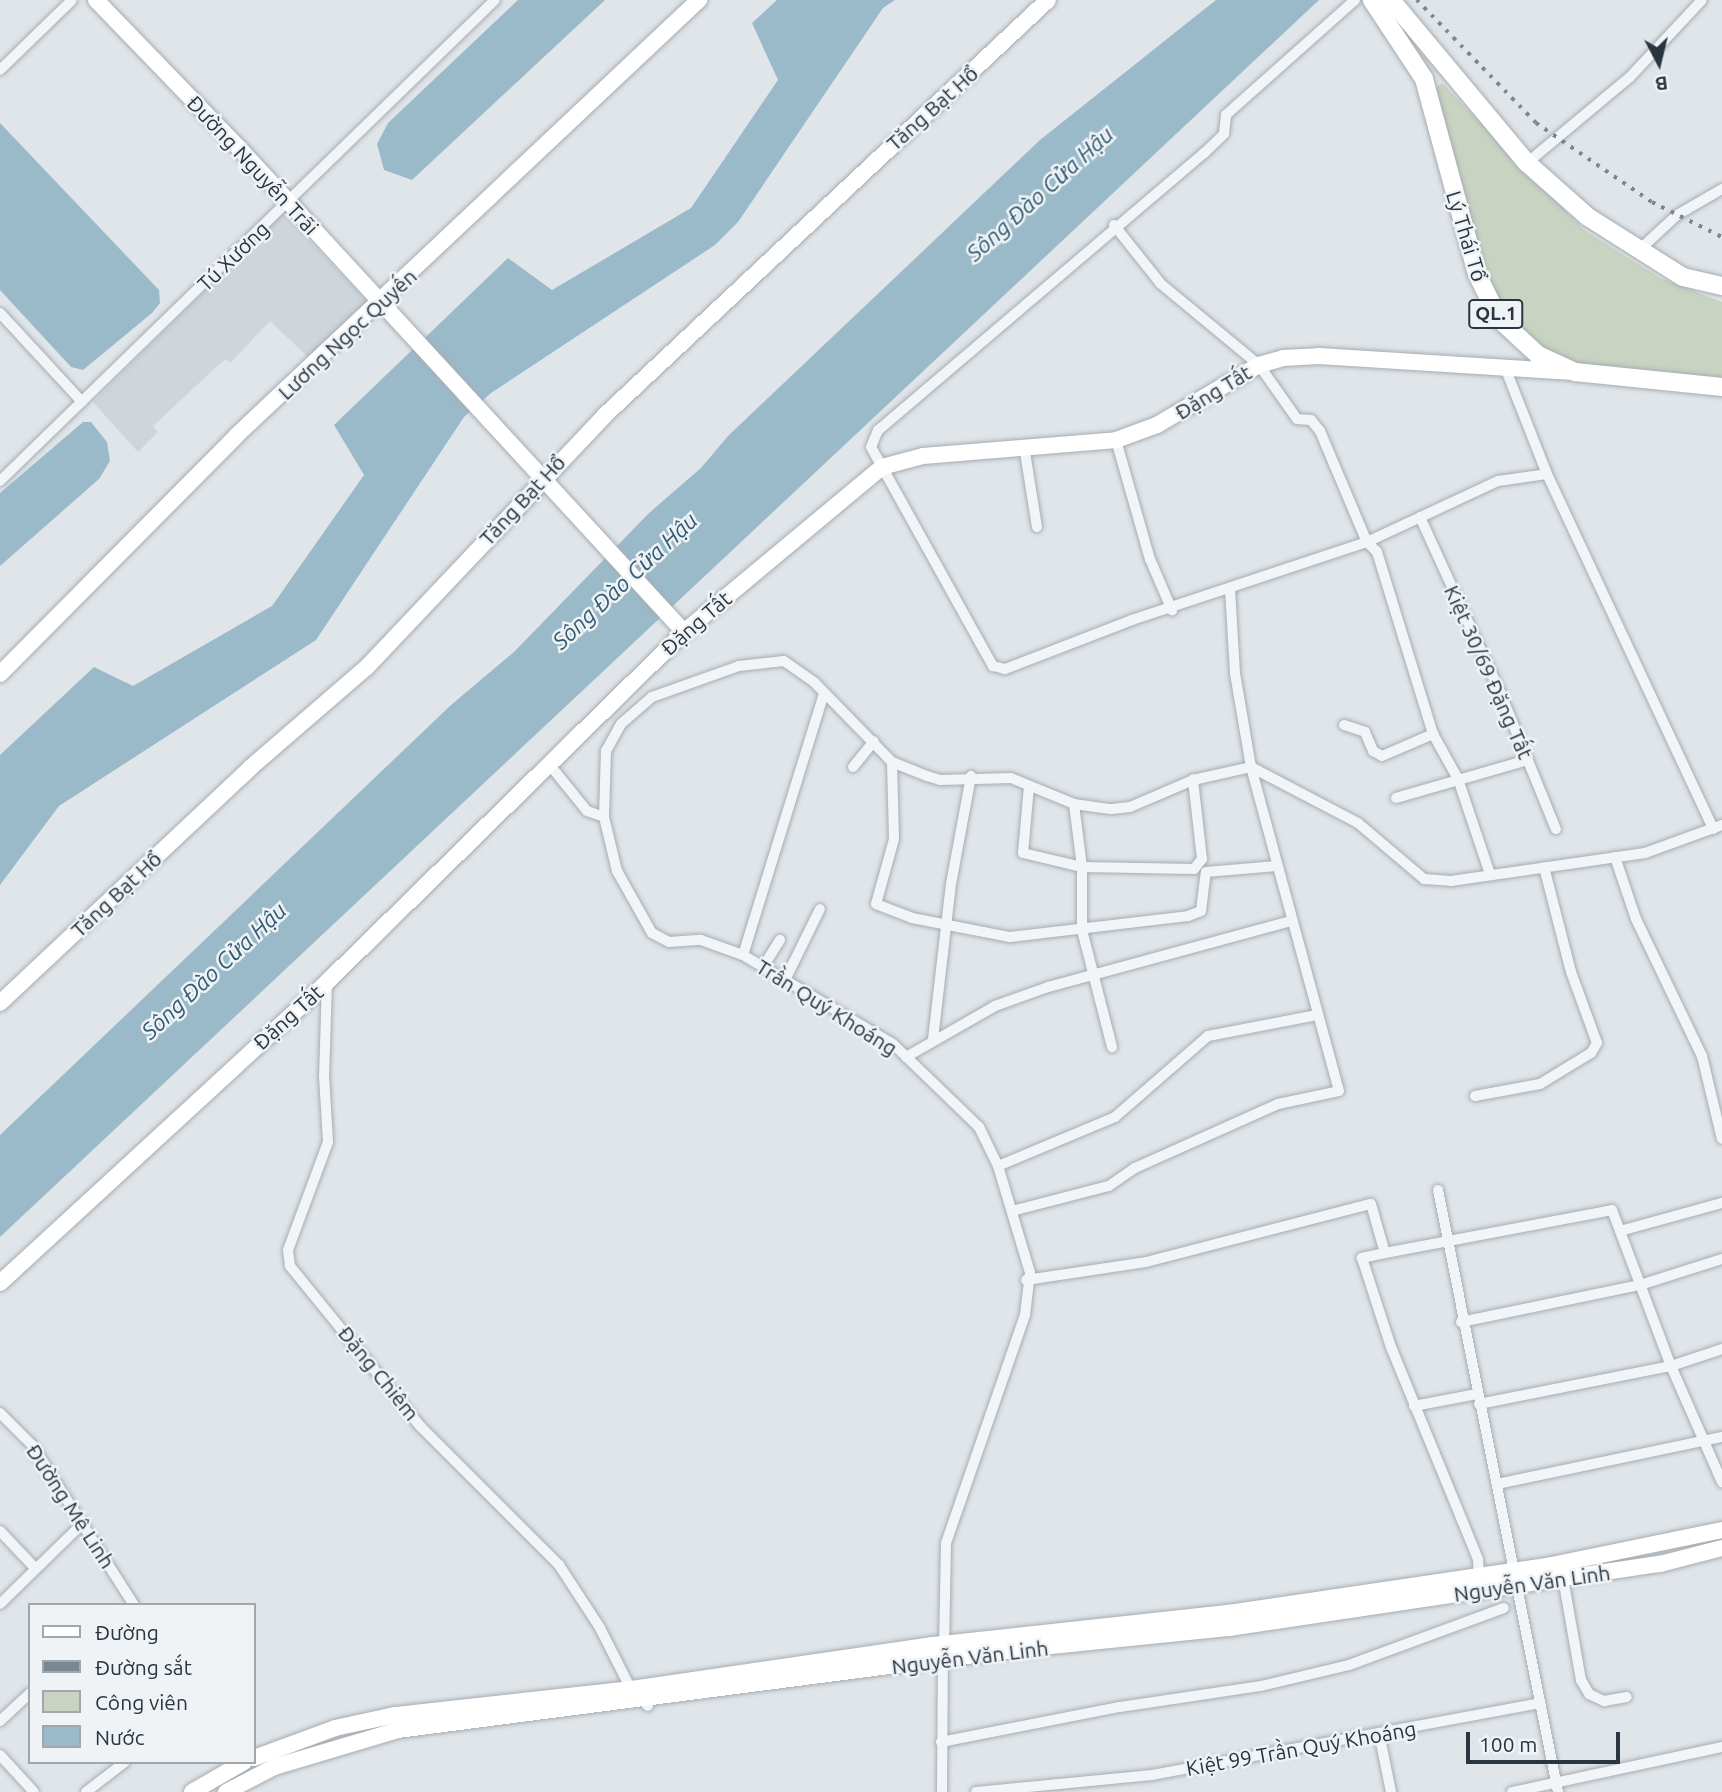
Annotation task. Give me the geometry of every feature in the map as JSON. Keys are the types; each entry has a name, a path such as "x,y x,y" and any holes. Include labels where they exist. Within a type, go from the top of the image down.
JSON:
{"main road":[{"name":"Đường Nguyễn Trãi","path":"96,0 481,408 679,626"},
{"name":"Lương Ngọc Quyến","path":"0,674 102,568 699,0"},
{"name":"Tăng Bạt Hổ","path":"0,1003 251,767 367,667 543,476 1048,0"},
{"name":"QL.1","path":"1372,0 1424,79"},
{"path":"1391,0 1444,68 1527,163 1588,217 1637,252 1683,277 1722,286"},
{"path":"1424,79 1444,68"},
{"name":"Lý Thái Tổ","path":"1424,79 1487,299 1499,319 1530,348 1575,372 1722,387"},
{"name":"Đặng Tất","path":"0,1283 327,982 550,764 679,626 882,467 923,456 1116,440 1157,425 1259,365 1319,356 1506,370 1575,372"},
{"name":"Nguyễn Văn Linh","path":"256,1757 335,1728 407,1713 1229,1621 1513,1578 1722,1530"},
{"name":"Nguyễn Văn Linh","path":"1229,1621 1479,1576 1563,1578 1660,1564 1722,1548"},
{"name":"Nguyễn Văn Linh","path":"226,1792 274,1767 341,1744 457,1721 646,1704 943,1652"},
{"path":"335,1728 341,1744"},
{"path":"192,1792 237,1764"}],"street":[{"path":"0,70 72,0"},
{"path":"1355,0 1302,43 1226,115 1224,134 1214,144 1114,225 878,430 871,447 993,666 1013,668 1132,621 1172,610 1367,542 1498,481 1547,474"},
{"path":"1527,163 1630,77 1702,0"},
{"name":"Tú Xương","path":"0,481 289,203 492,1"},
{"path":"1637,252 1676,215 1722,189"},
{"path":"1114,225 1161,284 1259,365 1297,419 1311,420 1320,431 1367,542 1377,552 1433,734 1458,779 1490,874"},
{"path":"0,313 82,402"},
{"path":"1193,780 1202,859 1200,911 1082,930 1010,937 876,904 894,839 892,762 940,780 971,776 1011,778 1074,804 1130,807 1193,780 1251,767 1358,823 1424,879 1444,882 1645,853 1718,827 1547,474 1506,370"},
{"path":"1116,440 1150,559 1172,610"},
{"path":"1024,446 1037,527"},
{"name":"Kiệt 30/69 Đặng Tất","path":"1420,517 1556,829"},
{"path":"1012,1211 1109,1186 1135,1168 1278,1104 1339,1091 1251,767 1236,673 1230,590"},
{"name":"Trần Quý Khoáng","path":"892,762 874,741 823,696 814,682 784,661 738,666 652,697 621,724 606,751 604,817 617,872 652,933 669,942 701,940 743,955 893,1044 979,1127 998,1166 1030,1273 1026,1280 1025,1315 946,1543 942,1792"},
{"path":"743,955 823,696"},
{"path":"1344,725 1363,730 1373,751 1382,755 1433,734"},
{"path":"853,767 874,741"},
{"path":"1395,798 1528,760"},
{"path":"550,764 587,811 604,817"},
{"path":"933,1039 947,923 971,776"},
{"path":"1029,786 1023,853 1082,867 1200,871 1277,866"},
{"path":"1074,804 1082,867 1082,930 1112,1047"},
{"path":"1615,857 1636,919 1702,1056 1722,1139"},
{"path":"1475,1096 1540,1084 1591,1053 1597,1043 1573,979 1544,867"},
{"path":"785,980 820,909"},
{"path":"906,1057 933,1039 995,1006 1092,972 1198,949 1291,921"},
{"path":"763,967 780,940"},
{"name":"Đặng Chiêm","path":"327,982 324,1076 328,1142 288,1250 290,1266 421,1426 559,1566 600,1628 631,1689 646,1704"},
{"path":"998,1166 1115,1117 1208,1036 1317,1015"},
{"path":"1438,1190 1461,1322 1497,1484 1513,1578 1557,1788"},
{"path":"1620,1231 1722,1203"},
{"path":"1026,1280 1146,1262 1371,1204 1385,1254"},
{"path":"1479,1576 1474,1549 1414,1406 1362,1258 1612,1210 1671,1366 1722,1482"},
{"path":"1461,1322 1640,1284 1722,1259"},
{"path":"1414,1406 1478,1399 1671,1366 1722,1349"},
{"name":"Đường Mê Linh","path":"1,1413 32,1445 83,1523 128,1602"},
{"path":"1497,1484 1706,1443 1722,1437"},
{"path":"0,1604 83,1523"},
{"path":"0,1531 36,1569"},
{"path":"1563,1578 1581,1681 1589,1695 1604,1701 1627,1697"},
{"path":"941,1742 1120,1707 1261,1686 1349,1665 1504,1608"},
{"path":"0,1721 28,1695"},
{"name":"Kiệt 99 Trần Quý Khoáng","path":"976,1792 1152,1775 1541,1703"},
{"path":"1379,1733 1391,1792"},
{"path":"1512,1792 1557,1788 1722,1747"},
{"path":"0,1755 34,1792"},
{"path":"86,1792 120,1764"}],"shaded area":[{"path":"283,213 368,303 310,359 270,321 230,363 225,359 153,426 158,432 138,452 93,402"}],"green space":[{"path":"1442,83 1584,230 1660,278 1722,302 1722,382 1585,366 1547,350 1508,315 1485,271 1433,90"}],"water":[{"path":"518,0 605,0 412,180 384,170 377,144 388,123"},
{"path":"777,0 895,0 883,8 738,222 715,245 491,393 464,417 316,640 59,806 0,885 0,755 94,667 133,686 272,606 364,475 334,425 508,258 552,290 691,208 778,80 752,23"},
{"name":"Sông Đào Cửa Hậu","path":"1216,0 1319,0 0,1237 0,1135 451,705 514,652 649,513 701,468 728,436 1040,140"},
{"path":"0,123 159,290 160,303 152,313 83,370 71,367 0,290"},
{"path":"83,422 91,422 107,442 110,461 99,479 0,566 0,493"}],"railway":[{"path":"1417,0 1536,123 1652,202 1722,237"}]}
